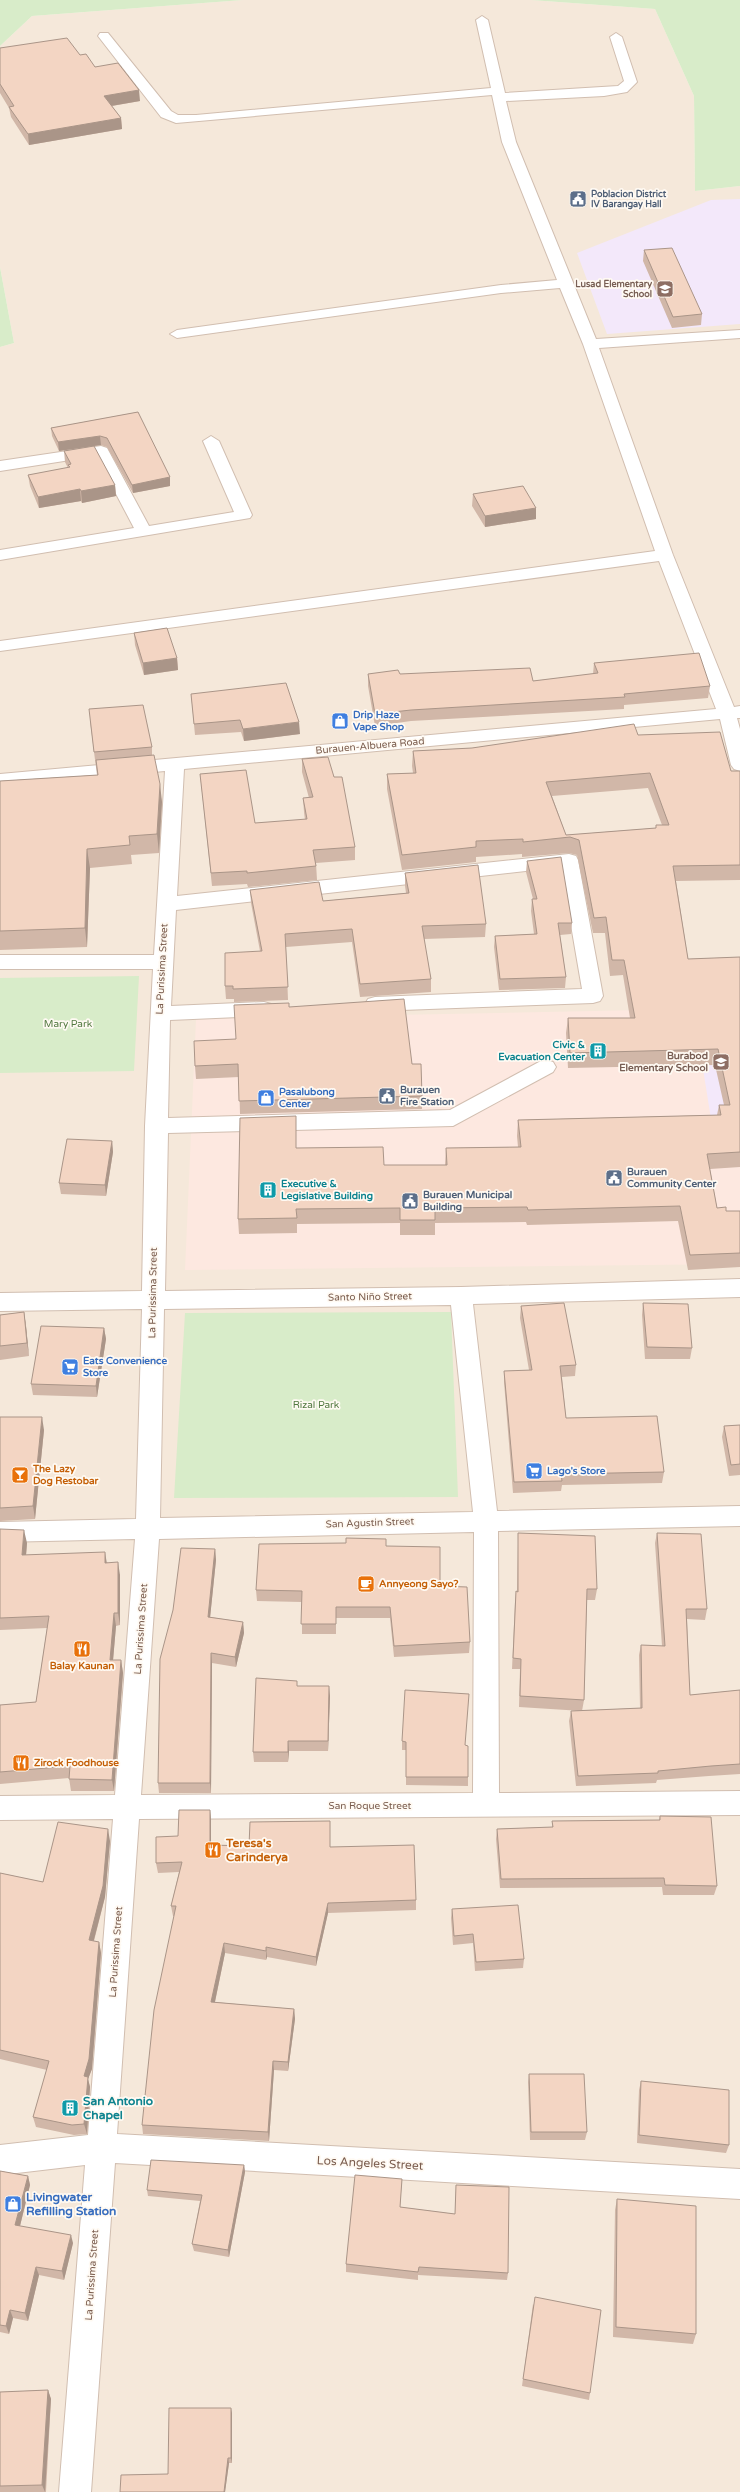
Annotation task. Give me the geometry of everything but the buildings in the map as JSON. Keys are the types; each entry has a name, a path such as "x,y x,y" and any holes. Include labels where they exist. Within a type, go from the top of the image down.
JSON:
{"street":[{"path":"482,20 509,142 590,344 665,555 734,712 740,765"},
{"path":"104,36 166,114 176,119 196,120 345,104 499,94 604,92 622,89 631,82 616,37"},
{"path":"177,334 501,290 566,283"},
{"path":"590,344 740,334"},
{"path":"0,555 244,515 211,441"},
{"path":"0,466 101,451 144,532"},
{"path":"0,646 665,555"},
{"name":"Burauen-Albuera Road","path":"0,780 734,712"},
{"name":"La Purissima Street","path":"75,2492 148,1529 154,1299 156,1126 162,962 175,764"},
{"path":"167,904 569,860 593,996 356,1005"},
{"path":"0,962 162,962"},
{"path":"160,1013 286,1008"},
{"path":"156,1126 453,1118 546,1067"},
{"name":"Santo Niño Street","path":"0,1302 461,1296 740,1288"},
{"path":"461,1296 486,1520 486,1806"},
{"name":"San Agustin Street","path":"0,1532 486,1520 740,1516"},
{"name":"San Roque Street","path":"0,1808 486,1806 740,1803"},
{"name":"Los Angeles Street","path":"0,2160 102,2148 740,2184"}],"shaded area":[{"path":"243,0 531,0 655,9 694,96 695,191 740,186 740,2492 0,2492 0,347 14,343 0,267 0,46 32,16"},
{"name":"Lusad Elementary School","path":"740,199 740,324 607,334 577,253 711,200"},
{"path":"693,1006 740,1118 711,1119"},
{"path":"740,1008 740,1264 185,1270 196,1019"}],"green space":[{"path":"0,0 243,0 32,16 0,46"},
{"path":"531,0 740,0 740,186 695,191 694,96 655,9"},
{"path":"0,267 14,343 0,347"},
{"name":"Mary Park","path":"139,976 134,1071 0,1073 0,978"},
{"name":"Rizal Park","path":"451,1312 458,1497 174,1498 185,1313"}],"place":[{"name":"Poblacion District IV Barangay Hall","path":"578,199"},
{"name":"Lusad Elementary School","path":"665,289"},
{"name":"Drip Haze Vape Shop","path":"340,721"},
{"name":"Civic & Evacuation Center","path":"598,1051"},
{"name":"Burabod Elementary School","path":"721,1062"},
{"name":"Burauen Fire Station","path":"387,1096"},
{"name":"Pasalubong Center","path":"266,1098"},
{"name":"Burauen Community Center","path":"614,1178"},
{"name":"Executive & Legislative Building","path":"268,1190"},
{"name":"Burauen Municipal Building","path":"410,1201"},
{"name":"Eats Convenience Store","path":"70,1367"},
{"name":"Lago's Store","path":"534,1471"},
{"name":"The Lazy Dog Restobar","path":"20,1475"},
{"name":"Annyeong Sayo?","path":"366,1584"},
{"name":"Balay Kaunan","path":"82,1649"},
{"name":"Zirock Foodhouse","path":"21,1763"},
{"name":"Teresa's Carinderya","path":"213,1850"},
{"name":"San Antonio Chapel","path":"70,2108"},
{"name":"Livingwater Refilling Station","path":"13,2204"}]}
